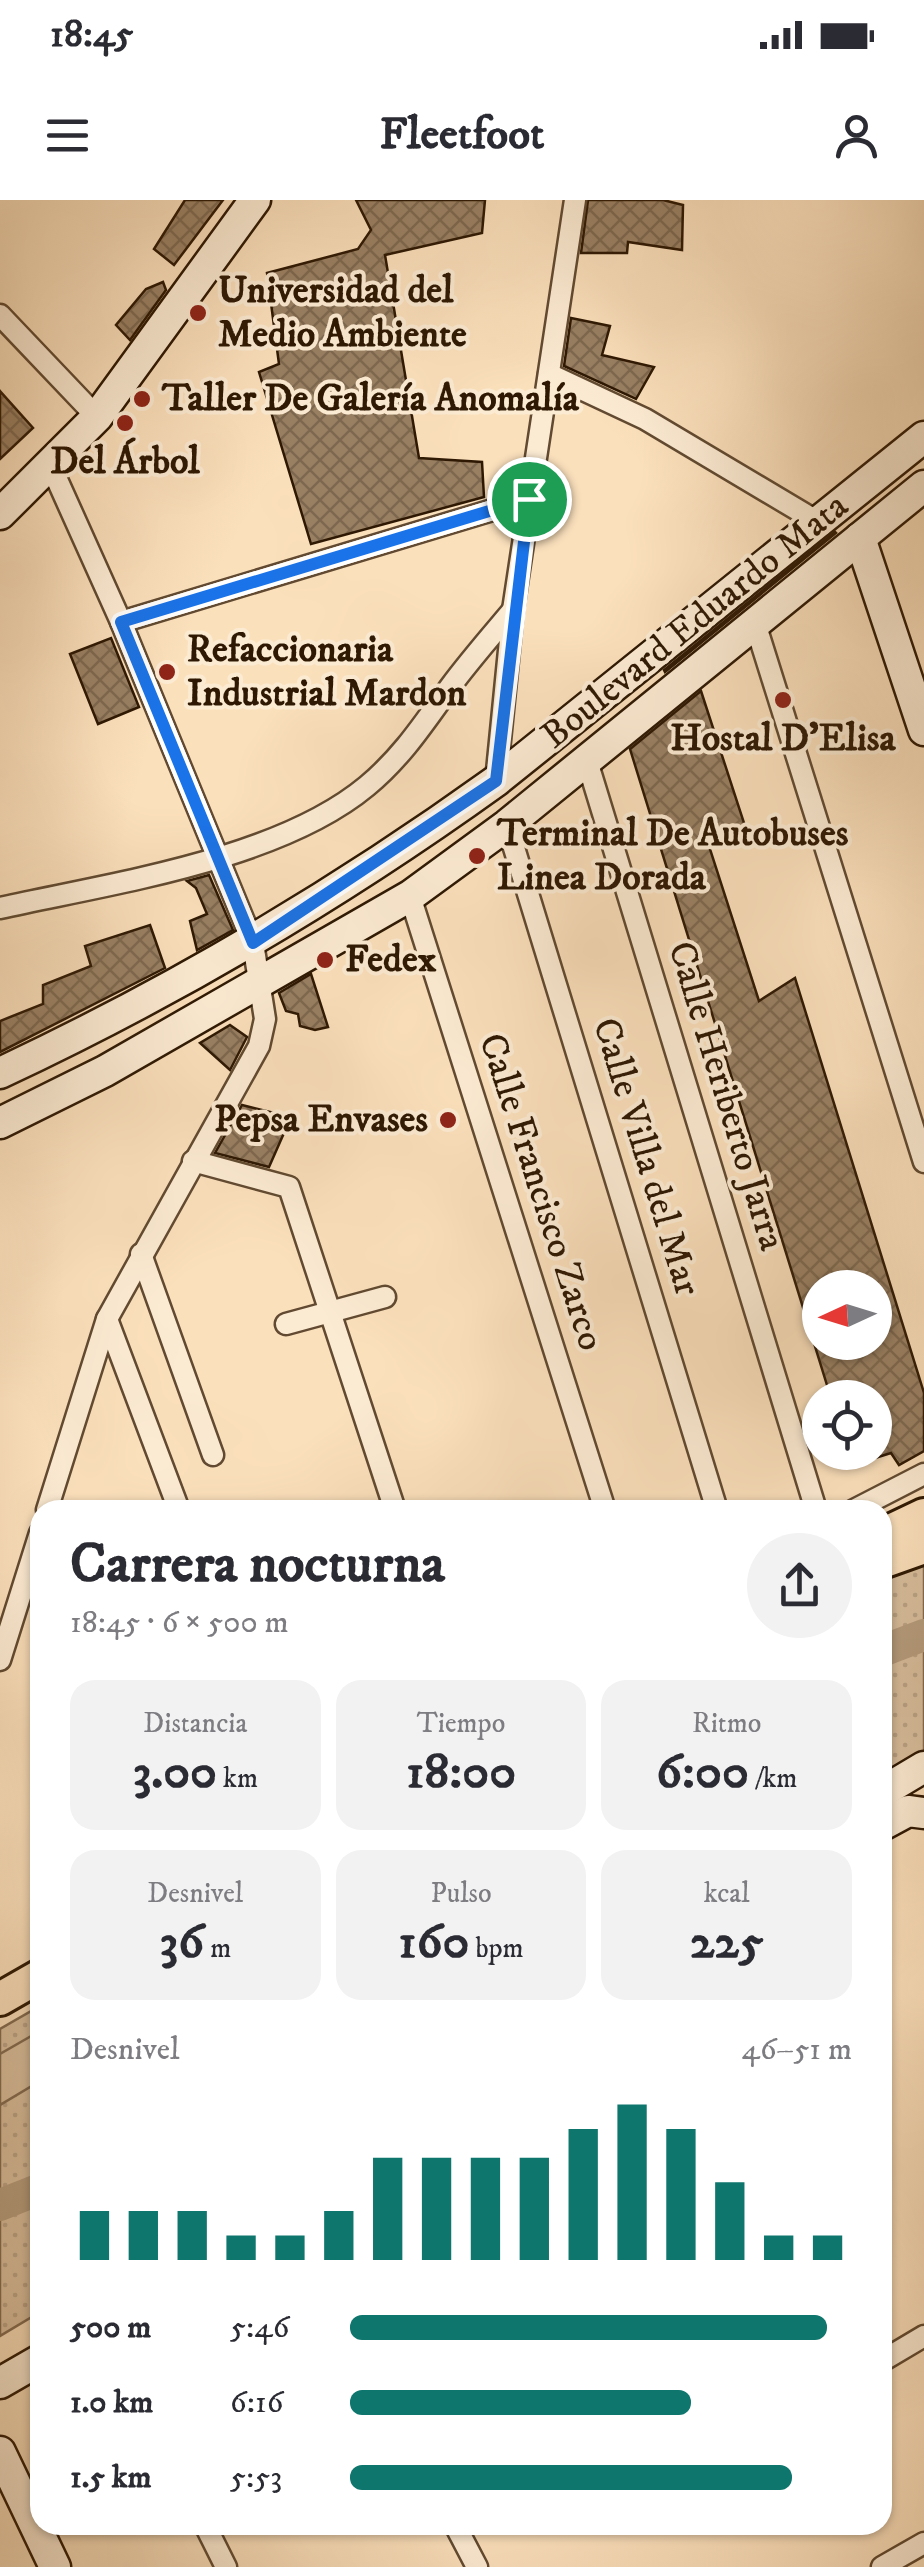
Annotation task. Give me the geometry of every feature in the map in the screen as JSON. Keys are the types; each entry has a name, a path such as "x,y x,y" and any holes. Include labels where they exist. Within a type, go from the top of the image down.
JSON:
{"main road":[{"path":"0,514 97,417 254,200"},
{"name":"Boulevard Eduardo Mata","path":"0,1073 253,943 496,781 924,437"},
{"name":"Boulevard Eduardo Mata","path":"0,1123 105,1071 410,896 507,825 924,486"},
{"path":"860,538 924,730"},
{"path":"892,1530 924,1514"},
{"path":"892,1558 924,1547"},
{"path":"892,1786 924,1768"},
{"path":"892,1819 908,1811 924,1813"},
{"path":"0,1999 30,1982"},
{"path":"0,2383 30,2366"},
{"path":"0,2452 30,2515"},
{"path":"40,2535 55,2567"}],"street":[{"path":"496,781 513,610 575,200"},
{"path":"0,315 97,417"},
{"path":"549,374 645,420 818,522"},
{"path":"50,464 121,622 253,943 262,982 264,1019 259,1046 107,1318 50,1500"},
{"path":"121,622 529,499"},
{"path":"0,908 218,858 327,814 366,786 417,737 513,610"},
{"path":"756,623 924,1162"},
{"name":"Calle Heriberto Jarra","path":"587,760 813,1500"},
{"name":"Calle Villa del Mar","path":"507,825 714,1500"},
{"name":"Calle Francisco Zarco","path":"410,896 602,1500"},
{"path":"192,1161 289,1187 392,1500"},
{"path":"141,1254 214,1455"},
{"path":"286,1324 385,1297"},
{"path":"107,1318 175,1500"},
{"path":"873,1500 924,1474"},
{"path":"0,1660 30,1565"},
{"path":"892,2355 924,2336"},
{"path":"210,2535 226,2567"},
{"path":"460,2535 477,2567"},
{"path":"882,2567 924,2543"}],"shaded area":[{"path":"924,1562 924,1757 892,1777 892,1573"},
{"path":"30,2012 30,2318 0,2336 0,2029"},
{"path":"30,2037 30,2087 0,2105 0,2054"}],"building":[{"path":"185,200 223,200 174,265 154,249"},
{"path":"356,200 485,200 482,233 385,255 419,458 482,462 484,497 311,544 259,372 279,364 267,273 358,249 371,230"},
{"path":"588,200 663,200 683,205 682,250 628,242 627,253 581,253"},
{"path":"163,282 166,290 130,340 116,325 146,289"},
{"path":"571,318 610,326 602,355 654,367 636,399 564,366"},
{"path":"0,391 33,428 0,459"},
{"path":"836,533 665,672 664,670"},
{"path":"111,638 139,707 98,724 70,654"},
{"path":"701,691 745,826 708,843 759,1001 795,978 886,1270 802,1270 802,1304 630,749"},
{"path":"209,875 233,930 197,950 190,921 207,914 196,888 187,881"},
{"path":"150,925 165,968 0,1052 0,1021 43,1004 43,985 91,966 85,946"},
{"path":"311,974 328,1027 315,1030 300,1026 298,1014 286,1011 279,993"},
{"path":"230,1025 247,1037 230,1070 200,1043"},
{"path":"242,1105 291,1117 269,1167 215,1153"},
{"path":"892,1290 924,1393 924,1451 899,1465 892,1454 892,1380 825,1380 819,1360 892,1360"}],"waterway":[{"path":"892,1647 924,1635"},
{"path":"0,2205 30,2193"}],"place":[{"name":"Universidad del Medio Ambiente","path":"198,313"},
{"name":"Taller De Galería Anomalía","path":"142,399"},
{"name":"Del Árbol","path":"125,423"},
{"name":"Refaccionaria Industrial Mardon","path":"167,672"},
{"name":"Hostal D'Elisa","path":"783,700"},
{"name":"Terminal De Autobuses Linea Dorada","path":"477,856"},
{"name":"Fedex","path":"325,960"},
{"name":"Pepsa Envases","path":"448,1120"}],"route":[{"path":"529,499 496,781 422,834 253,943 121,622 529,499"}]}
